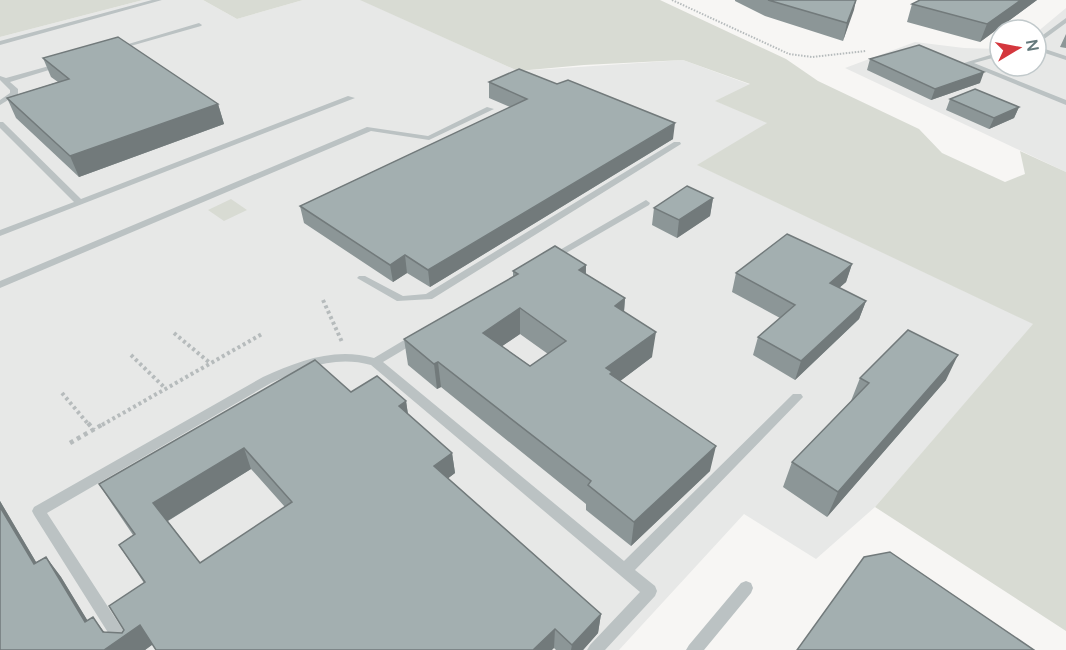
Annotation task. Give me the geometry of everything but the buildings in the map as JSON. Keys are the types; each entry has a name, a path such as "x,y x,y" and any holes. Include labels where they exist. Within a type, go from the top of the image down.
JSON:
{"lane":[{"path":"0,43 159,0"},
{"path":"1048,36 1066,20"},
{"path":"108,51 199,25"},
{"path":"1048,51 1066,58"},
{"path":"988,57 967,63 988,71"},
{"path":"2,78 73,61"},
{"path":"0,103 14,94 14,90 2,78"},
{"path":"1004,78 1066,103"},
{"path":"0,233 351,98"},
{"path":"0,285 370,129 429,138 490,109"},
{"path":"0,124 79,202"},
{"path":"362,278 401,299 421,299 439,292 677,144"},
{"path":"545,262 646,203"},
{"path":"375,362 425,332"},
{"path":"128,650 39,511 267,380 293,368 342,355 358,356 375,362 650,591 596,650"},
{"path":"625,570 797,397"},
{"path":"694,650 746,588"}],"path":[{"path":"672,0 789,54 812,57 866,51"},
{"path":"322,300 342,339 342,355"},
{"path":"174,333 210,363"},
{"path":"70,443 262,334"},
{"path":"131,355 165,388"},
{"path":"62,393 94,430"}],"shaded area":[{"path":"0,0 143,0 0,37"},
{"path":"143,0 203,0 237,19 303,0 361,0 518,71 683,60 751,85 716,101 768,123 698,165 1034,324 875,507 816,559 744,514 619,650 0,650 0,37"},
{"path":"203,0 303,0 237,19"},
{"path":"360,0 660,0 786,59 818,81 919,129 942,153 1005,182 1025,174 1020,151 1066,172 1066,631 875,507 1033,324 697,165 767,123 715,101 750,84 683,60 518,71"},
{"path":"1066,8 1066,172 845,68 915,42 988,49 988,78 1048,78 1048,23"},
{"path":"231,199 247,210 224,221 208,210"}]}
